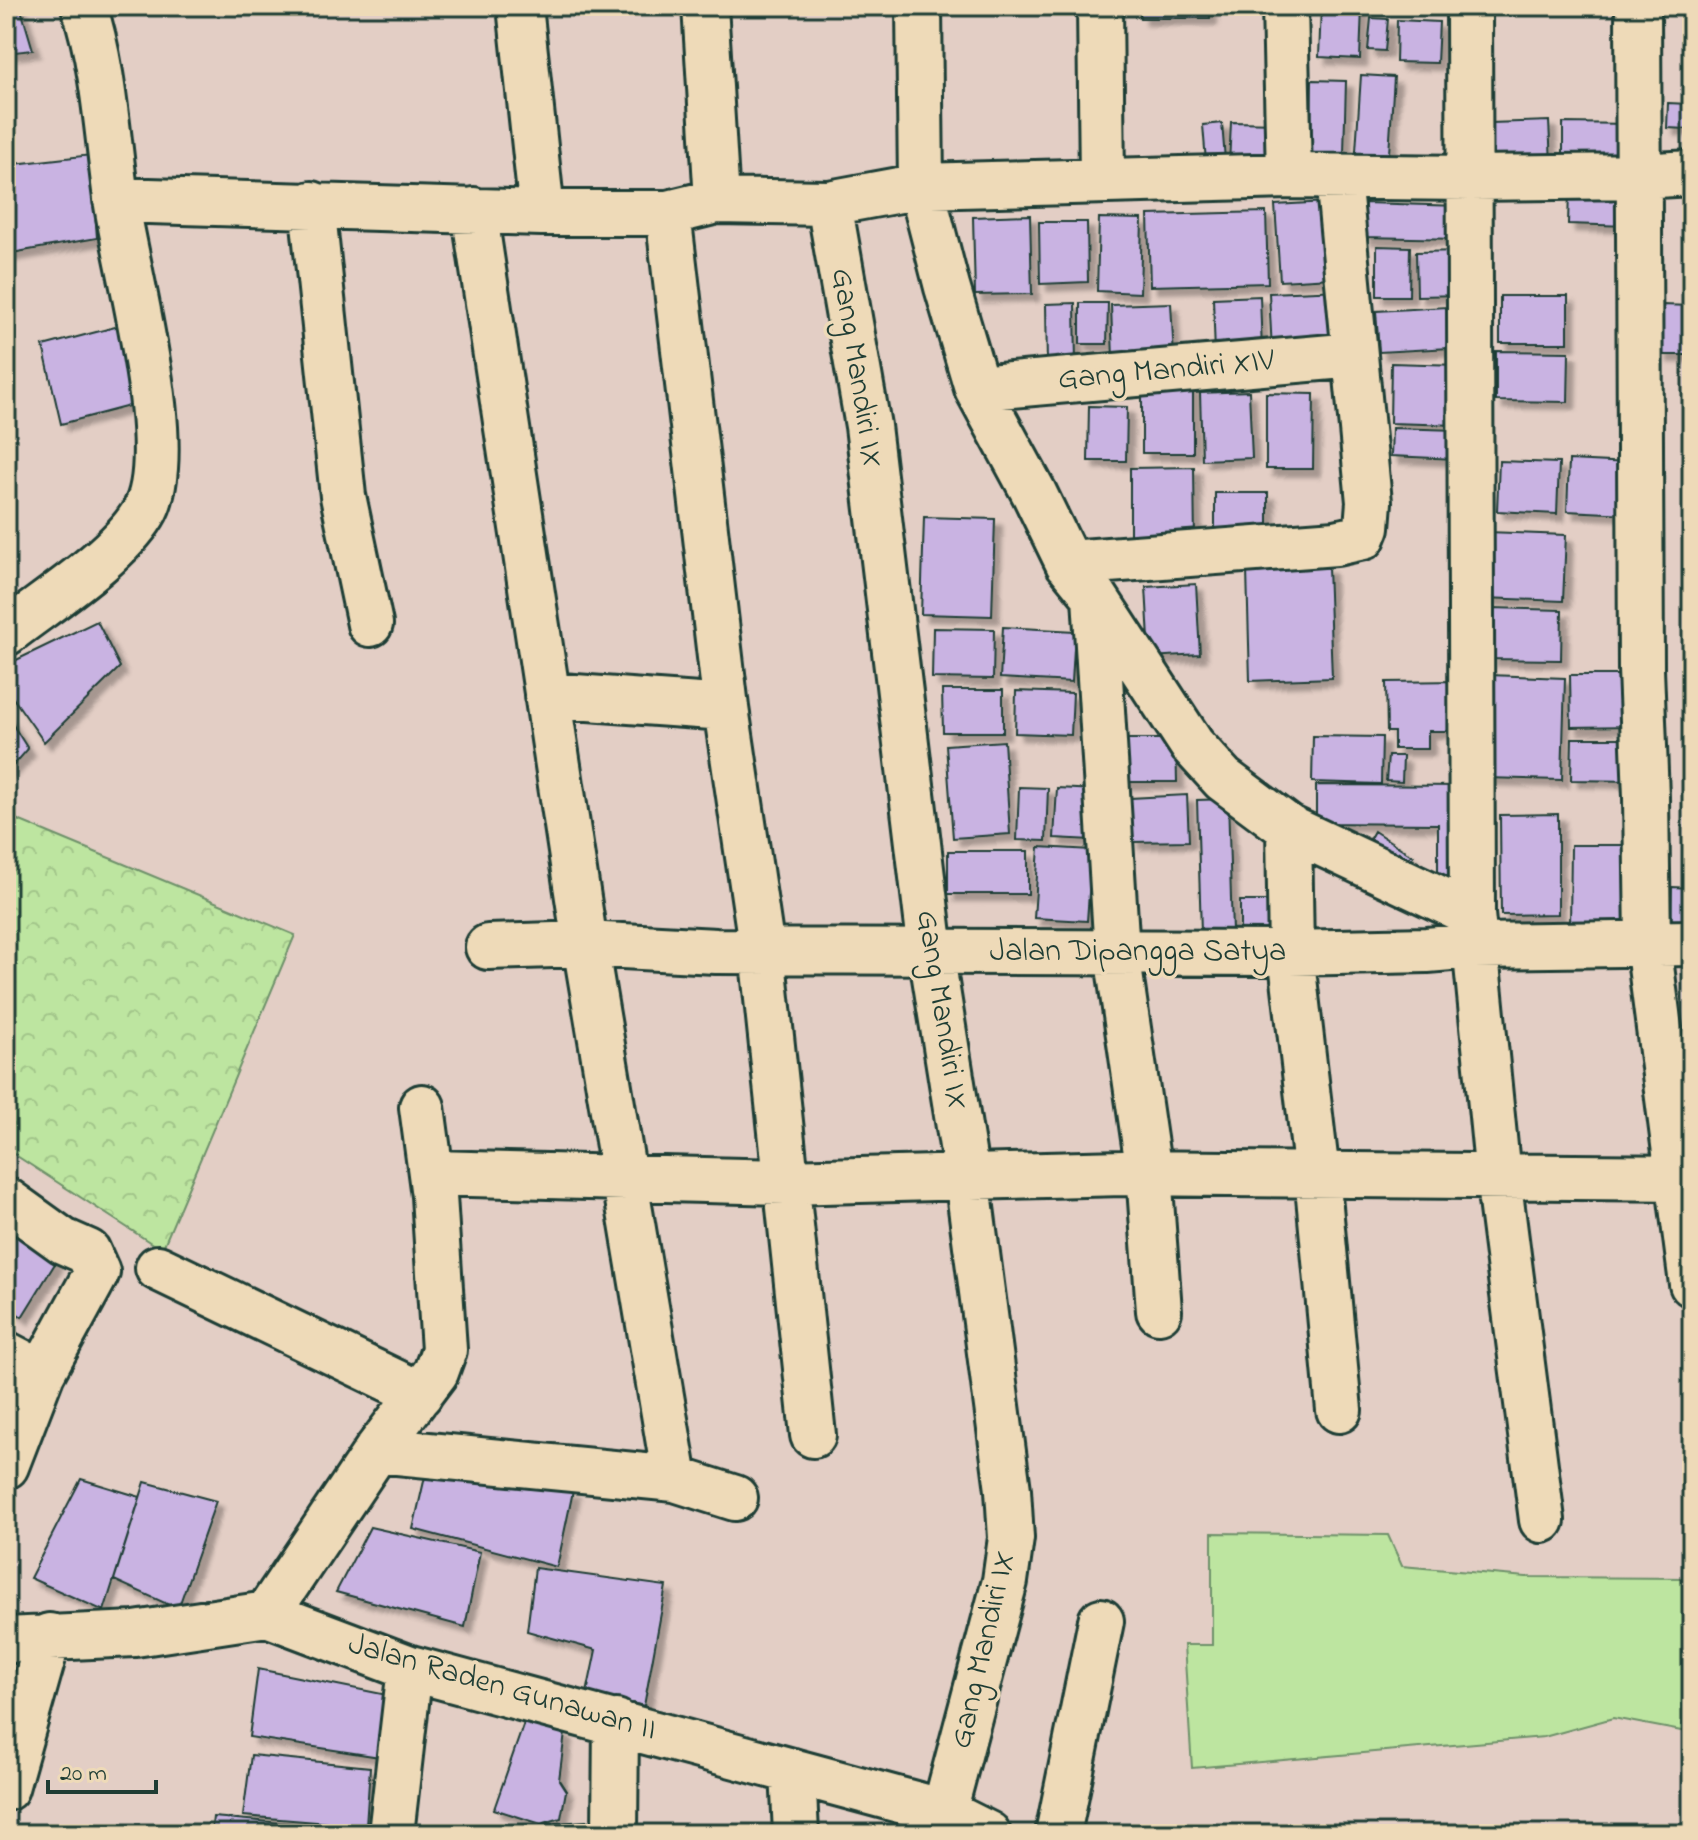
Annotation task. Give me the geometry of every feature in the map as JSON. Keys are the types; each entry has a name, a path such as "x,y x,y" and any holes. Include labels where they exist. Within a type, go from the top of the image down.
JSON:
{"street":[{"path":"6,633 123,539 143,514 154,490 154,405 116,200 105,103 84,6"},
{"path":"520,6 542,213"},
{"path":"705,6 717,201"},
{"path":"893,6 907,86 919,112"},
{"path":"919,6 921,186 977,388 1081,579 1192,745 1223,779 1289,828 1473,930"},
{"path":"1100,6 1102,180"},
{"path":"1285,6 1289,176"},
{"path":"1469,6 1473,930 1498,1177 1542,1520"},
{"path":"1638,6 1641,669 1648,943 1685,1178 1692,1284"},
{"path":"116,200 542,213 668,213 717,201 829,203 921,186 1289,176 1471,178 1692,173"},
{"path":"1081,579 1363,537 1369,502 1338,177"},
{"name":"Gang Mandiri IX","path":"829,203 868,426 931,952 967,1177 1008,1490 1011,1538 1005,1581 944,1812"},
{"path":"312,204 343,496 370,624"},
{"path":"474,210 585,944 675,1479"},
{"path":"668,213 726,708 762,951 813,1435"},
{"name":"Gang Mandiri XIV","path":"977,388 1355,355"},
{"path":"1081,579 1117,953 1149,1173 1159,1311"},
{"path":"547,695 726,708"},
{"path":"1289,828 1291,953 1317,1175 1339,1410"},
{"name":"Jalan Dipangga Satya","path":"488,947 585,944 762,951 1291,953 1473,930 1648,943 1692,943"},
{"path":"267,1614 377,1450 436,1372 444,1350 432,1173 422,1107"},
{"path":"432,1173 786,1182 1149,1173 1685,1178"},
{"path":"6,1200 63,1241 88,1252 97,1272 24,1364 6,1466"},
{"path":"158,1268 420,1394"},
{"path":"377,1450 675,1479 735,1498"},
{"name":"Jalan Raden Gunawan II","path":"6,1640 135,1634 267,1614 410,1668 944,1812 988,1834"},
{"path":"1058,1834 1101,1621"},
{"path":"6,1788 49,1636"},
{"path":"391,1834 410,1668"},
{"path":"615,1834 616,1722"},
{"path":"793,1771 796,1834"}],"green space":[{"path":"6,815 295,935 162,1250 6,1149"},
{"path":"1212,1533 1388,1535 1402,1566 1526,1577 1692,1578 1692,1733 1613,1718 1544,1737 1192,1768 1184,1645 1212,1645"}],"building":[{"path":"6,6 20,6 33,50 6,53"},
{"path":"1140,6 1210,6 1210,18 1140,18"},
{"path":"1321,6 1362,7 1360,59 1319,57"},
{"path":"1371,18 1388,19 1385,51 1368,50"},
{"path":"1397,20 1439,22 1437,63 1396,62"},
{"path":"1686,65 1692,65 1692,97 1685,97"},
{"path":"1361,75 1394,77 1388,169 1355,166"},
{"path":"1312,80 1346,81 1344,154 1311,153"},
{"path":"1668,103 1688,104 1687,129 1667,128"},
{"path":"1549,121 1551,164 1492,166 1490,123"},
{"path":"1231,122 1284,123 1283,167 1229,165"},
{"path":"1222,123 1226,172 1207,174 1203,125"},
{"path":"1563,123 1631,124 1631,167 1563,167"},
{"path":"91,155 97,238 6,254 6,165"},
{"path":"1569,192 1628,193 1628,226 1568,224"},
{"path":"1327,202 1331,278 1280,281 1275,205"},
{"path":"1365,203 1460,206 1459,239 1364,237"},
{"path":"1266,212 1268,283 1150,286 1148,215"},
{"path":"1030,215 1032,294 975,295 973,217"},
{"path":"1099,218 1142,219 1140,293 1097,291"},
{"path":"1039,222 1087,222 1088,282 1040,284"},
{"path":"1377,246 1410,247 1409,296 1377,296"},
{"path":"1462,251 1463,295 1417,296 1416,252"},
{"path":"1341,290 1344,348 1272,351 1269,293"},
{"path":"1260,296 1262,352 1215,354 1213,298"},
{"path":"1500,296 1568,296 1568,343 1500,343"},
{"path":"1075,303 1076,366 1047,366 1046,304"},
{"path":"1080,303 1108,303 1107,344 1080,344"},
{"path":"1171,303 1174,357 1113,359 1111,305"},
{"path":"1661,305 1692,306 1692,355 1661,355"},
{"path":"1447,307 1450,348 1379,352 1376,311"},
{"path":"119,326 133,405 61,424 43,346"},
{"path":"1496,351 1569,352 1568,402 1496,401"},
{"path":"1391,363 1459,365 1457,425 1390,423"},
{"path":"1142,386 1193,386 1193,453 1142,453"},
{"path":"1249,391 1252,458 1202,460 1200,393"},
{"path":"1266,393 1314,394 1313,469 1266,469"},
{"path":"1089,406 1127,407 1126,461 1088,461"},
{"path":"1392,428 1457,430 1456,459 1391,456"},
{"path":"1569,460 1630,463 1628,514 1567,511"},
{"path":"1499,461 1559,463 1557,514 1497,511"},
{"path":"1194,467 1195,542 1130,542 1130,468"},
{"path":"1215,493 1268,493 1268,538 1215,538"},
{"path":"924,517 995,519 992,616 921,614"},
{"path":"1487,532 1566,535 1563,601 1485,598"},
{"path":"1328,567 1332,678 1250,681 1247,570"},
{"path":"1196,584 1200,654 1150,657 1146,587"},
{"path":"1492,608 1562,610 1561,660 1490,659"},
{"path":"97,621 120,667 44,742 6,688 6,665"},
{"path":"1003,627 1075,631 1072,682 1000,678"},
{"path":"933,628 994,629 993,679 932,678"},
{"path":"1489,675 1565,678 1562,780 1485,778"},
{"path":"1570,675 1631,675 1632,726 1571,727"},
{"path":"1459,681 1459,731 1428,731 1428,749 1394,749 1394,732 1387,732 1386,682"},
{"path":"942,690 1003,690 1003,732 943,732"},
{"path":"1016,691 1073,693 1071,735 1015,733"},
{"path":"6,714 28,749 6,774"},
{"path":"1313,736 1382,737 1381,784 1312,782"},
{"path":"1572,738 1634,738 1634,781 1571,780"},
{"path":"1114,739 1176,739 1177,782 1114,782"},
{"path":"1004,741 1010,834 953,838 946,745"},
{"path":"1388,756 1403,756 1402,782 1386,781"},
{"path":"1316,785 1468,786 1467,882 1438,882 1438,824 1316,823"},
{"path":"1019,787 1048,788 1046,841 1017,840"},
{"path":"1057,788 1095,790 1092,840 1054,838"},
{"path":"1187,795 1189,841 1132,842 1130,798"},
{"path":"1228,799 1232,932 1201,932 1197,800"},
{"path":"1558,814 1558,914 1501,915 1500,815"},
{"path":"1374,831 1413,856 1404,871 1365,847"},
{"path":"1571,845 1627,845 1627,928 1570,928"},
{"path":"1039,847 1092,850 1087,921 1034,918"},
{"path":"948,851 1028,851 1028,894 948,894"},
{"path":"1672,887 1692,888 1692,932 1671,932"},
{"path":"1240,901 1270,901 1270,931 1240,931"},
{"path":"6,1222 56,1262 22,1317 6,1305"},
{"path":"427,1468 573,1491 557,1567 413,1529"},
{"path":"81,1479 140,1497 104,1611 30,1578"},
{"path":"145,1482 216,1501 178,1609 114,1580"},
{"path":"370,1527 480,1552 465,1627 336,1592"},
{"path":"535,1568 666,1586 644,1706 587,1693 596,1650 527,1631"},
{"path":"258,1669 397,1697 393,1759 249,1737"},
{"path":"524,1723 565,1733 559,1780 566,1791 561,1818 541,1824 494,1809"},
{"path":"251,1755 370,1767 366,1826 243,1816"},
{"path":"213,1817 382,1832 211,1834"},
{"path":"601,1820 600,1834 539,1834 541,1824"}]}
